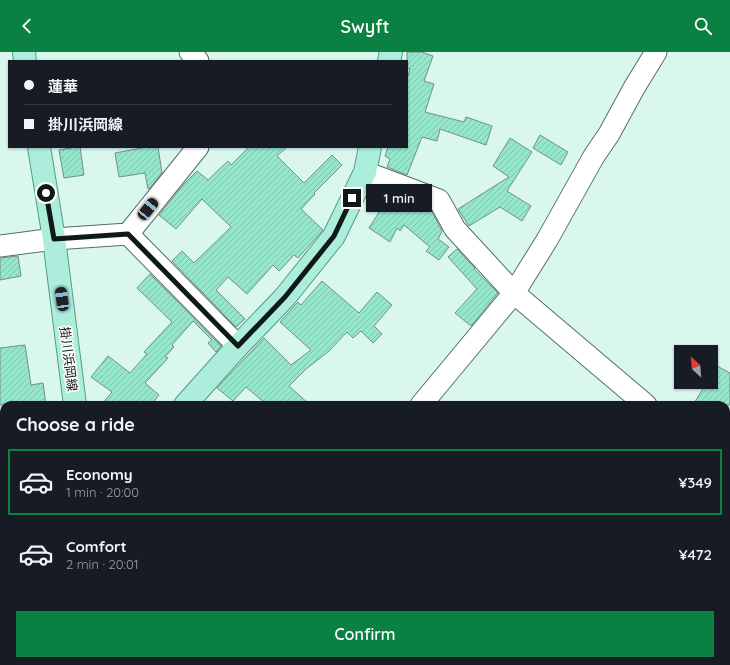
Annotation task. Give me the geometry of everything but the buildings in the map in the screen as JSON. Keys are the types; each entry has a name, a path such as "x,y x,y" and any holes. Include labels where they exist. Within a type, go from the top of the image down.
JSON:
{"main road":[{"name":"掛川浜岡線","path":"39,148 54,239 74,401"},
{"path":"189,401 285,297 334,236 365,172 370,148"}],"street":[{"path":"190,52 197,60"},
{"path":"424,401 514,293 547,240 594,156 609,134 656,52"},
{"path":"0,246 54,239 128,234 197,148"},
{"path":"365,172 439,200 455,229 514,293 641,401"},
{"path":"128,234 238,346"}],"route":[{"path":"46,193 54,239 128,234 238,346 285,297 334,236 352,198"}]}
